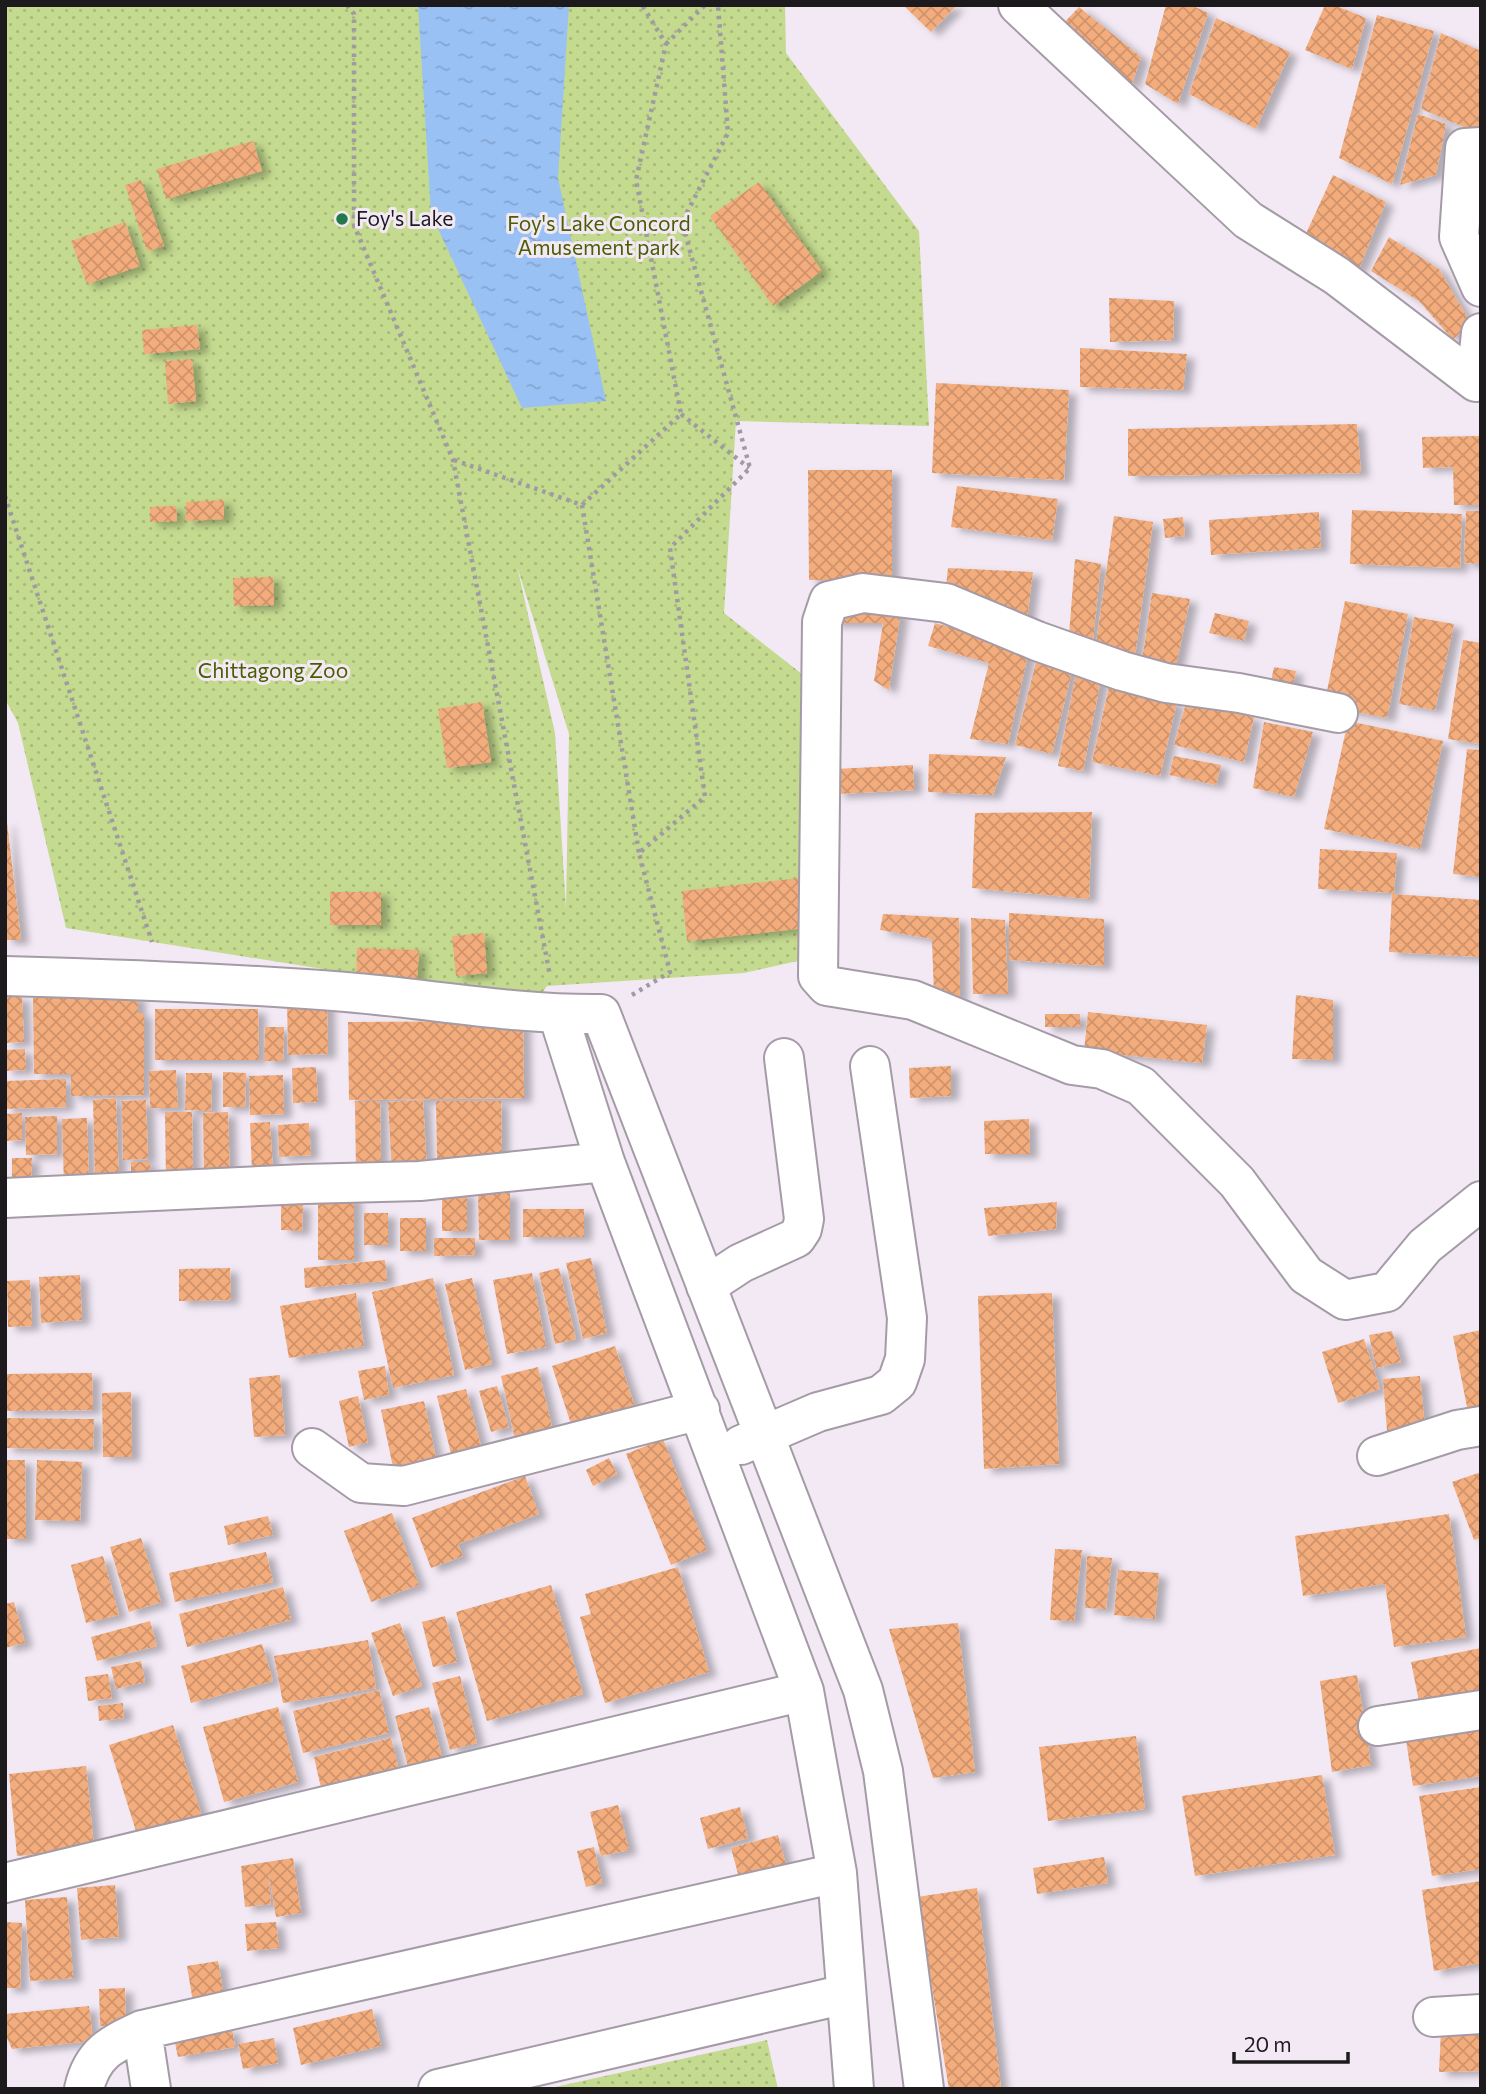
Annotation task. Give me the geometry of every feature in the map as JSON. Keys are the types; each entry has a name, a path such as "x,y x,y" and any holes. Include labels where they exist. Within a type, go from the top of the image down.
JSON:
{"street":[{"path":"1018,5 1248,220 1337,276 1478,387"},
{"path":"1481,147 1465,148 1459,237 1481,287"},
{"path":"1478,387 1481,333"},
{"path":"1338,713 1239,693 1166,683 1122,671 1037,641 946,603 863,593 829,601 822,622 818,976 827,986 913,1000 1072,1065 1102,1069 1141,1086 1237,1182 1306,1275 1345,1300 1387,1292 1425,1246 1481,1201"},
{"path":"5,976 164,980 347,992 558,1014 601,1014 863,1690 883,1771 924,2089"},
{"path":"558,1014 605,1162 804,1691 837,1873 854,2089"},
{"path":"706,1286 741,1263 796,1238 802,1230 804,1219 784,1058"},
{"path":"716,1454 764,1437 818,1412 881,1395 897,1382 905,1359 906,1318 870,1066"},
{"path":"5,1198 420,1181 605,1162"},
{"path":"312,1448 361,1483 404,1486 700,1410"},
{"path":"1377,1456 1457,1430 1481,1426"},
{"path":"5,1883 804,1691"},
{"path":"1378,1726 1481,1710"},
{"path":"84,2089 88,2072 109,2046 142,2030 837,1873"},
{"path":"438,2089 846,1994"},
{"path":"1433,2017 1481,2014"},
{"path":"142,2030 151,2089"}],"path":[{"path":"347,5 354,14 354,226 453,460 558,1014"},
{"path":"642,5 666,44"},
{"path":"705,5 666,44 636,180 681,414 750,468"},
{"path":"718,5 728,133 682,222 750,468"},
{"path":"582,505 681,414"},
{"path":"453,460 582,505"},
{"path":"639,853 705,797 670,548 750,468"},
{"path":"5,496 164,980"},
{"path":"582,505 639,853 670,972 601,1014"}],"green space":[{"path":"5,5 785,5 786,53 919,231 929,426 736,421 724,613 816,685 833,953 744,973 547,986 535,1003 66,928 18,723 5,699","holes":["517,566 569,734 566,908 555,733"]},
{"path":"767,2040 778,2089 546,2089"}],"water":[{"path":"418,5 569,5 558,178 606,401 522,408 431,214"}],"building":[{"path":"903,5 957,5 931,32"},
{"path":"1166,5 1191,5 1208,13 1178,104 1145,84"},
{"path":"1325,5 1334,5 1366,18 1352,69 1305,50"},
{"path":"1079,7 1141,57 1131,87 1061,26"},
{"path":"1377,15 1434,31 1392,184 1339,158"},
{"path":"1216,18 1290,52 1256,129 1189,94"},
{"path":"1441,33 1481,51 1481,134 1421,109"},
{"path":"1418,114 1446,124 1436,175 1400,185"},
{"path":"253,141 262,171 166,199 157,169"},
{"path":"1333,175 1386,202 1358,271 1303,240"},
{"path":"141,180 164,246 147,251 125,185"},
{"path":"759,182 822,271 773,306 710,216"},
{"path":"125,222 140,266 87,284 71,241"},
{"path":"1389,237 1439,269 1470,322 1453,340 1419,301 1371,271"},
{"path":"1109,298 1174,301 1173,340 1110,342"},
{"path":"197,325 200,349 144,354 142,330"},
{"path":"1080,348 1187,354 1183,390 1080,387"},
{"path":"192,359 196,401 168,404 165,361"},
{"path":"936,383 1069,390 1064,480 932,473"},
{"path":"1357,424 1361,473 1128,476 1128,429"},
{"path":"1481,436 1481,505 1454,505 1453,467 1423,468 1422,437"},
{"path":"808,470 892,470 892,580 809,580"},
{"path":"957,486 1058,499 1052,540 951,527"},
{"path":"224,500 224,519 186,521 186,502"},
{"path":"176,506 177,521 150,522 150,507"},
{"path":"1352,510 1462,514 1460,568 1350,564"},
{"path":"1466,511 1481,511 1481,564 1464,563"},
{"path":"1319,512 1321,548 1211,555 1209,520"},
{"path":"1114,516 1153,522 1134,664 1094,658"},
{"path":"1183,517 1185,536 1165,538 1163,519"},
{"path":"1075,559 1101,564 1092,649 1068,647"},
{"path":"948,568 1033,572 1026,626 945,596"},
{"path":"273,577 274,605 234,606 233,578"},
{"path":"1152,593 1190,599 1174,675 1141,667"},
{"path":"1345,601 1408,614 1387,718 1324,706"},
{"path":"829,605 901,610 889,690 874,681 883,623 832,623"},
{"path":"1215,613 1249,621 1244,641 1209,633"},
{"path":"1414,617 1454,624 1435,710 1399,704"},
{"path":"935,623 1029,650 1008,744 970,739 989,663 928,646"},
{"path":"1463,640 1481,643 1481,744 1448,739"},
{"path":"1037,658 1073,667 1052,754 1015,745"},
{"path":"1274,667 1296,671 1292,690 1270,686"},
{"path":"1077,669 1102,674 1083,771 1058,766"},
{"path":"1110,682 1177,702 1160,776 1092,762"},
{"path":"482,702 491,762 447,768 438,709"},
{"path":"1186,703 1254,717 1244,762 1174,745"},
{"path":"1348,721 1443,741 1420,849 1324,829"},
{"path":"1264,722 1313,732 1294,797 1253,788"},
{"path":"1467,749 1481,750 1481,877 1453,874"},
{"path":"929,754 1006,757 993,795 928,792"},
{"path":"1174,756 1221,765 1216,785 1169,775"},
{"path":"913,765 914,790 837,794 836,769"},
{"path":"1092,812 1089,899 972,888 975,813"},
{"path":"7,822 21,940 5,940"},
{"path":"1320,849 1397,853 1394,893 1318,889"},
{"path":"800,878 806,928 687,941 682,891"},
{"path":"330,892 381,892 381,925 330,925"},
{"path":"1392,894 1481,900 1481,957 1389,952"},
{"path":"1009,913 1104,919 1104,966 1009,960"},
{"path":"883,914 959,918 960,998 934,997 932,939 880,930"},
{"path":"971,918 1005,920 1008,994 973,994"},
{"path":"484,933 487,973 456,976 452,936"},
{"path":"357,948 419,950 417,983 356,980"},
{"path":"138,995 138,1013 144,1013 144,1095 71,1096 71,1074 34,1074 33,996"},
{"path":"1296,995 1333,1000 1333,1060 1292,1059"},
{"path":"22,996 24,1042 5,1043 5,997"},
{"path":"327,1000 328,1054 288,1055 287,1001"},
{"path":"155,1009 258,1009 259,1060 155,1060"},
{"path":"1088,1012 1207,1025 1202,1063 1084,1051"},
{"path":"1045,1014 1080,1014 1080,1027 1045,1027"},
{"path":"523,1021 524,1098 349,1100 348,1022"},
{"path":"265,1027 284,1027 283,1061 264,1061"},
{"path":"25,1049 26,1070 5,1071 5,1050"},
{"path":"951,1066 951,1096 910,1098 909,1068"},
{"path":"316,1067 318,1102 293,1103 292,1068"},
{"path":"176,1070 178,1108 150,1108 149,1071"},
{"path":"223,1072 246,1073 245,1107 223,1107"},
{"path":"186,1073 212,1073 211,1111 185,1110"},
{"path":"283,1075 284,1114 250,1115 249,1076"},
{"path":"66,1079 66,1107 5,1109 5,1081"},
{"path":"116,1098 119,1179 95,1180 93,1100"},
{"path":"146,1100 148,1159 123,1160 122,1101"},
{"path":"423,1100 427,1172 392,1174 388,1102"},
{"path":"355,1101 380,1101 381,1170 356,1170"},
{"path":"436,1101 501,1101 502,1161 437,1161"},
{"path":"165,1112 192,1112 193,1183 166,1184"},
{"path":"228,1112 230,1182 204,1182 203,1113"},
{"path":"22,1113 22,1140 5,1141 5,1114"},
{"path":"57,1116 57,1154 26,1155 25,1117"},
{"path":"87,1118 89,1186 64,1187 62,1119"},
{"path":"1029,1119 1030,1154 985,1154 984,1121"},
{"path":"270,1122 273,1172 252,1172 250,1123"},
{"path":"309,1123 311,1155 279,1157 278,1125"},
{"path":"12,1158 32,1158 31,1182 12,1181"},
{"path":"131,1162 150,1162 150,1185 131,1185"},
{"path":"442,1192 467,1192 467,1231 442,1231"},
{"path":"510,1193 510,1240 479,1240 478,1194"},
{"path":"318,1195 354,1195 354,1260 318,1260"},
{"path":"1057,1202 1056,1229 988,1236 984,1208"},
{"path":"281,1204 303,1204 302,1231 281,1230"},
{"path":"523,1209 584,1209 584,1237 523,1237"},
{"path":"364,1213 388,1213 388,1245 364,1245"},
{"path":"400,1218 426,1218 426,1251 400,1251"},
{"path":"434,1238 475,1238 475,1255 434,1256"},
{"path":"591,1258 607,1333 583,1339 566,1263"},
{"path":"385,1260 387,1281 305,1288 304,1268"},
{"path":"230,1268 231,1300 179,1301 179,1269"},
{"path":"559,1268 576,1339 555,1344 539,1273"},
{"path":"532,1273 546,1347 507,1354 493,1280"},
{"path":"80,1275 82,1320 41,1323 39,1277"},
{"path":"433,1278 454,1375 393,1388 372,1292"},
{"path":"472,1278 492,1364 465,1370 445,1284"},
{"path":"30,1280 32,1326 8,1327 7,1281"},
{"path":"356,1293 364,1346 289,1358 280,1306"},
{"path":"1052,1293 1059,1464 984,1469 978,1296"},
{"path":"1481,1330 1481,1415 1469,1417 1453,1336"},
{"path":"1392,1331 1401,1362 1376,1368 1369,1335"},
{"path":"1364,1339 1380,1389 1338,1403 1322,1352"},
{"path":"615,1346 635,1407 572,1427 552,1366"},
{"path":"385,1366 389,1395 364,1400 358,1371"},
{"path":"538,1367 553,1431 515,1439 501,1376"},
{"path":"92,1373 93,1410 5,1411 5,1374"},
{"path":"280,1375 285,1435 254,1437 249,1378"},
{"path":"1420,1376 1425,1427 1387,1431 1383,1379"},
{"path":"497,1386 509,1427 491,1432 479,1391"},
{"path":"466,1389 482,1450 452,1458 437,1396"},
{"path":"131,1392 132,1457 103,1457 102,1393"},
{"path":"358,1396 368,1442 349,1447 339,1401"},
{"path":"424,1401 436,1458 393,1467 381,1410"},
{"path":"5,1418 94,1419 93,1450 5,1448"},
{"path":"663,1439 707,1550 671,1565 626,1454"},
{"path":"609,1458 617,1474 593,1486 586,1470"},
{"path":"5,1460 25,1460 26,1539 5,1539"},
{"path":"37,1460 82,1462 80,1521 35,1520"},
{"path":"1481,1472 1481,1538 1474,1540 1452,1482"},
{"path":"525,1476 539,1514 458,1544 463,1556 431,1568 412,1518"},
{"path":"392,1513 419,1585 371,1602 344,1531"},
{"path":"1449,1514 1466,1637 1394,1647 1385,1584 1303,1596 1295,1536"},
{"path":"268,1516 273,1535 228,1545 224,1526"},
{"path":"141,1538 161,1602 129,1612 110,1547"},
{"path":"1055,1549 1082,1550 1074,1621 1050,1620"},
{"path":"266,1552 273,1582 175,1602 169,1573"},
{"path":"103,1556 119,1615 86,1623 71,1565"},
{"path":"1087,1556 1112,1558 1106,1609 1085,1608"},
{"path":"678,1567 709,1672 605,1703 580,1617 591,1614 585,1594"},
{"path":"1118,1570 1159,1573 1155,1619 1114,1615"},
{"path":"551,1585 583,1694 487,1721 456,1612"},
{"path":"283,1587 291,1620 187,1647 179,1614"},
{"path":"14,1602 25,1643 5,1648 5,1604"},
{"path":"445,1616 457,1662 433,1667 422,1622"},
{"path":"150,1621 157,1646 97,1661 91,1637"},
{"path":"400,1623 422,1686 393,1696 371,1633"},
{"path":"958,1623 975,1772 933,1778 889,1629"},
{"path":"368,1640 376,1688 283,1703 274,1656"},
{"path":"262,1644 273,1681 191,1703 181,1666"},
{"path":"1481,1648 1481,1705 1422,1716 1411,1662"},
{"path":"141,1661 145,1682 116,1689 111,1667"},
{"path":"108,1674 112,1698 88,1701 85,1677"},
{"path":"1357,1675 1371,1765 1332,1772 1320,1681"},
{"path":"460,1676 477,1743 450,1750 432,1683"},
{"path":"379,1690 389,1733 303,1753 293,1711"},
{"path":"123,1703 124,1718 99,1721 98,1706"},
{"path":"278,1707 298,1782 224,1802 203,1727"},
{"path":"429,1707 442,1758 408,1767 395,1716"},
{"path":"1481,1721 1481,1776 1413,1786 1405,1733"},
{"path":"173,1725 204,1823 140,1844 109,1745"},
{"path":"1136,1736 1145,1809 1048,1821 1039,1747"},
{"path":"391,1738 400,1774 322,1792 314,1757"},
{"path":"86,1766 94,1848 17,1856 9,1774"},
{"path":"1322,1775 1335,1855 1195,1876 1182,1796"},
{"path":"1481,1787 1481,1869 1432,1876 1419,1796"},
{"path":"618,1805 629,1850 601,1856 590,1812"},
{"path":"740,1807 748,1838 708,1849 700,1818"},
{"path":"778,1835 787,1869 740,1881 731,1848"},
{"path":"594,1847 602,1883 586,1887 577,1851"},
{"path":"1104,1857 1108,1883 1037,1894 1033,1868"},
{"path":"293,1858 301,1913 276,1917 268,1870 271,1904 245,1907 241,1866"},
{"path":"1481,1881 1481,1963 1434,1971 1422,1890"},
{"path":"115,1885 119,1937 81,1940 77,1888"},
{"path":"977,1888 1001,2089 949,2089 917,1897"},
{"path":"67,1897 73,1978 30,1981 25,1900"},
{"path":"5,1922 22,1923 20,1988 5,1988"},
{"path":"276,1922 279,1948 247,1951 245,1924"},
{"path":"218,1961 225,2003 194,2008 187,1966"},
{"path":"125,1988 126,2026 100,2026 99,1989"},
{"path":"89,2006 93,2041 12,2049 5,2034 5,2014"},
{"path":"372,2009 381,2046 301,2065 293,2028"},
{"path":"232,2028 235,2047 178,2057 174,2038"},
{"path":"1481,2029 1481,2071 1439,2072 1441,2031"},
{"path":"274,2038 278,2063 243,2069 238,2044"}],"place":[{"name":"Foy's Lake","path":"342,219"}],"park label":[{"name":"Foy's Lake Concord Amusement park","path":"599,236"},
{"name":"Chittagong Zoo","path":"273,671"}]}
